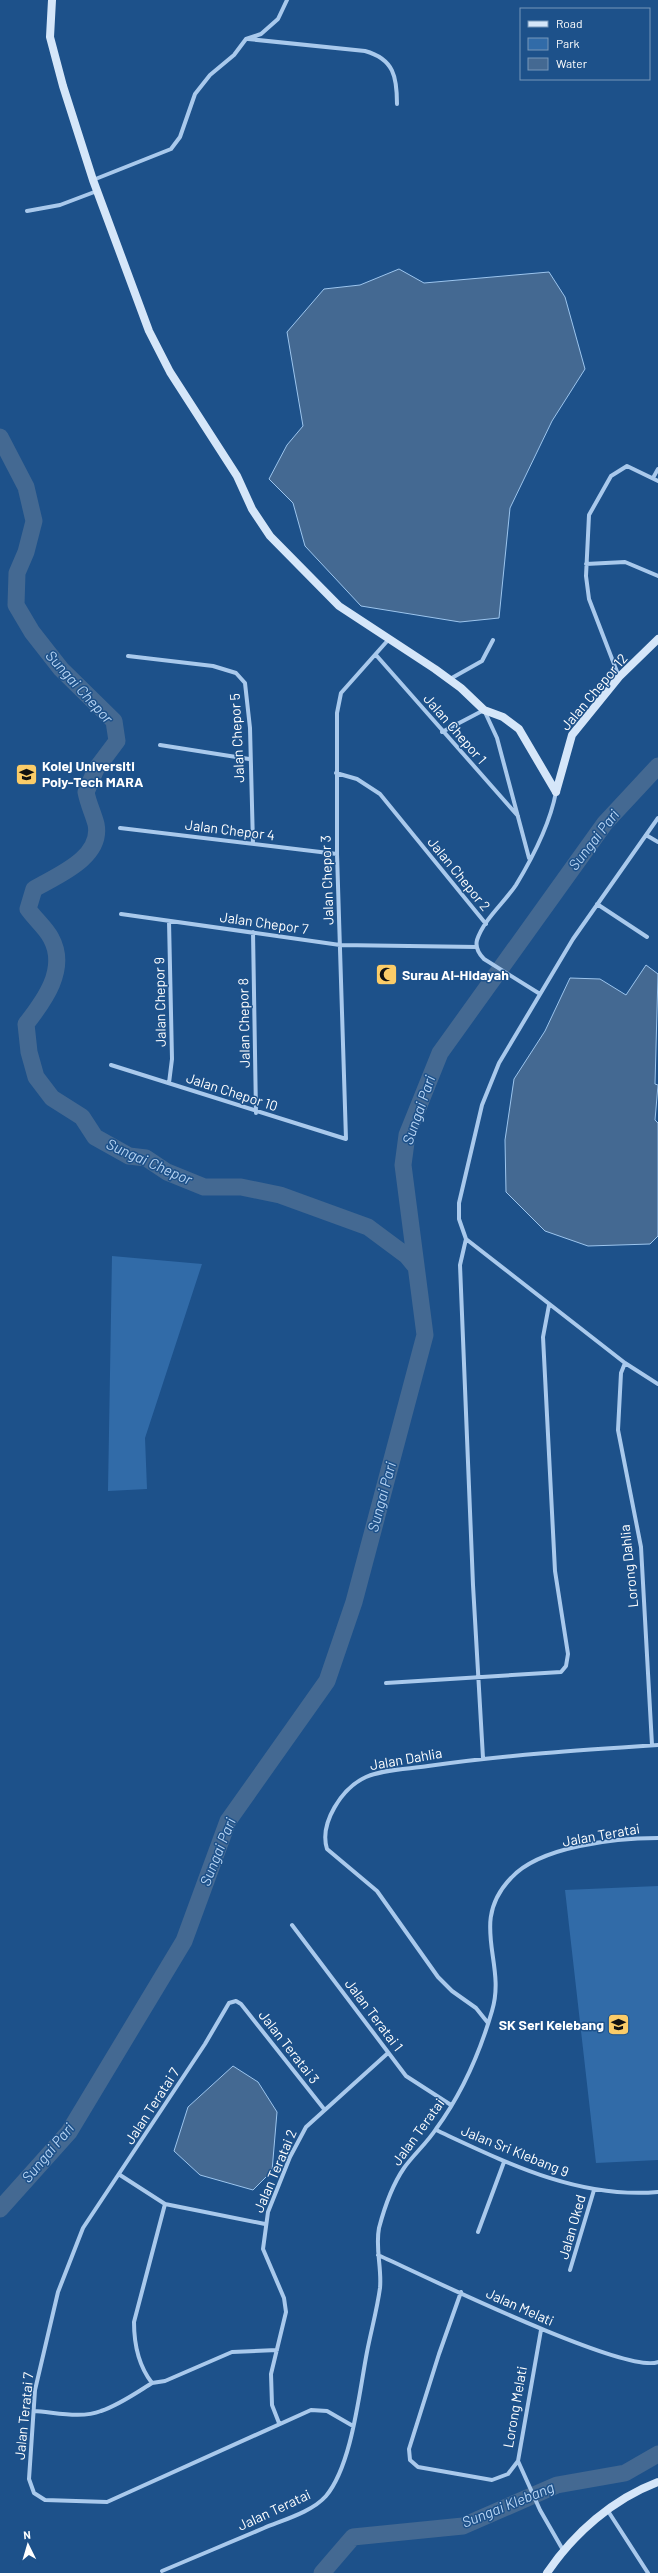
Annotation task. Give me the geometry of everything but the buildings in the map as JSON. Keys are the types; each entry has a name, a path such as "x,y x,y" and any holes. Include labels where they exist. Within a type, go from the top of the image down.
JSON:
{"street":[{"path":"52,0 49,28 52,47 93,180 160,354 217,441 237,476 252,509 270,536 339,606 450,680 484,710 503,717 519,729 556,792 549,820 530,859 516,885 486,924"},
{"path":"93,180 171,149 180,137 195,94 210,75 234,55 246,39 261,34 278,18 287,0"},
{"path":"246,39 365,51 379,54 388,62 392,71 397,87 397,104"},
{"path":"27,211 60,204 97,191"},
{"path":"620,677 589,599 586,564 588,515 611,476 627,466 658,481"},
{"path":"653,478 658,469"},
{"path":"586,564 625,562 658,576"},
{"name":"Jalan Chepor 12","path":"556,792 572,735 620,677 658,639"},
{"name":"Jalan Chepor 3","path":"346,1139 337,854 336,773 339,698 344,689 389,640"},
{"path":"450,680 482,661 493,640"},
{"name":"Jalan Chepor 1","path":"376,655 442,732 518,816"},
{"name":"Jalan Chepor 5","path":"128,656 213,666 236,673 245,683 247,693 253,844"},
{"path":"442,732 484,710"},
{"name":"Jalan Chepor 1","path":"484,710 497,738 530,859"},
{"path":"160,745 250,758"},
{"name":"Jalan Chepor 2","path":"336,773 346,774 368,785 380,794 486,924 476,942 477,947"},
{"path":"483,1758 472,1577 460,1265 466,1239 459,1219 460,1197 486,1091 499,1062 597,904 658,818"},
{"name":"Jalan Chepor 4","path":"120,828 337,854"},
{"path":"646,835 658,842"},
{"path":"597,904 647,937"},
{"name":"Jalan Chepor 7","path":"121,914 340,945 477,947"},
{"name":"Jalan Chepor 9","path":"169,921 172,1059 169,1083"},
{"name":"Jalan Chepor 8","path":"253,932 256,1113"},
{"path":"477,947 479,955 484,959 522,985 540,994"},
{"name":"Jalan Chepor 10","path":"111,1065 256,1113 346,1139"},
{"path":"466,1239 625,1363 658,1384"},
{"path":"386,1683 561,1672 566,1666 568,1654 555,1571 543,1337 550,1305"},
{"name":"Lorong Dahlia","path":"625,1363 621,1373 618,1430 641,1547 652,1745"},
{"name":"Jalan Dahlia","path":"488,2023 476,2008 452,1991 438,1977 377,1891 352,1868 335,1857 327,1849 324,1841 326,1829 340,1797 351,1786 366,1777 483,1758 658,1745"},
{"name":"Jalan Teratai","path":"162,2571 300,2512 322,2499 338,2478 353,2426 380,2286 378,2255 379,2229 393,2190 403,2169 436,2130 464,2083 488,2023 497,1988 489,1936 492,1903 510,1879 522,1867 538,1860 574,1848 658,1838"},
{"name":"Jalan Teratai 1","path":"292,1925 410,2080 451,2105"},
{"name":"Jalan Teratai 3","path":"234,2001 241,2004 324,2109"},
{"name":"Jalan Teratai 7","path":"234,2001 227,2004 205,2044 84,2228 58,2292 35,2390 29,2483 38,2497 45,2500 108,2502 278,2423 311,2410 327,2410 353,2426"},
{"name":"Jalan Teratai 2","path":"278,2423 272,2405 271,2374 286,2312 284,2298 263,2250 265,2224 268,2212 290,2157 306,2127 324,2109 388,2053"},
{"name":"Jalan Sri Klebang 9","path":"436,2130 504,2162 561,2183 594,2190 642,2194 658,2192"},
{"path":"478,2232 504,2162"},
{"path":"120,2175 164,2204 265,2224"},
{"name":"Jalan Oked","path":"570,2270 594,2190"},
{"path":"152,2383 140,2362 134,2342 134,2322 164,2204"},
{"name":"Jalan Melati","path":"378,2255 541,2330 631,2362 649,2364 658,2362"},
{"path":"461,2292 412,2442 410,2460 418,2466 492,2480 508,2474 518,2461"},
{"name":"Lorong Melati","path":"541,2330 518,2461 540,2510 563,2550"},
{"path":"34,2411 84,2414 100,2412 125,2400 152,2383 165,2381 232,2352 277,2350"},
{"path":"549,2570 563,2550 579,2532 639,2491 658,2482"},
{"path":"608,2511 648,2573"}],"green space":[{"path":"112,1256 202,1264 145,1438 147,1489 108,1491"},
{"name":"SK Seri Kelebang","path":"658,1886 658,2160 596,2163 565,1890"}],"water":[{"path":"399,269 424,283 549,272 565,297 585,369 552,421 510,508 499,618 460,622 361,606 305,546 293,503 269,479 287,445 303,426 287,332 324,289 360,285"},
{"path":"646,965 658,974 655,1084 658,1085 655,1120 658,1123 658,1236 650,1244 588,1246 545,1231 506,1192 505,1140 514,1079 545,1031 570,978 600,979 626,995"},
{"path":"233,2066 258,2082 277,2112 272,2171 253,2190 200,2175 174,2151 188,2107"}],"waterway":[{"name":"Sungai Chepor","path":"0,437 26,487 34,521 26,552 17,573 16,605 32,632 61,669 114,721 117,741 96,769 86,792 96,824 96,836 92,847 85,856 65,872 34,889 28,909 51,938 56,950 57,961 52,984 40,1005 26,1024 29,1052 36,1077 52,1098 82,1117 95,1137 129,1156 146,1158 167,1172 204,1187 241,1187 280,1195 368,1227 407,1256 416,1267"},
{"name":"Sungai Pari","path":"0,2209 69,2132 184,1941 228,1821 327,1681 354,1602 425,1335 403,1165 407,1135 440,1053 605,823 658,766"},
{"name":"Sungai Klebang","path":"322,2573 353,2537 463,2526 557,2485 625,2473 658,2454"}],"place":[{"name":"Kolej Universiti Poly-Tech MARA","path":"26,774"},
{"name":"Surau Al-Hidayah","path":"386,975"},
{"name":"SK Seri Kelebang","path":"619,2025"}]}
